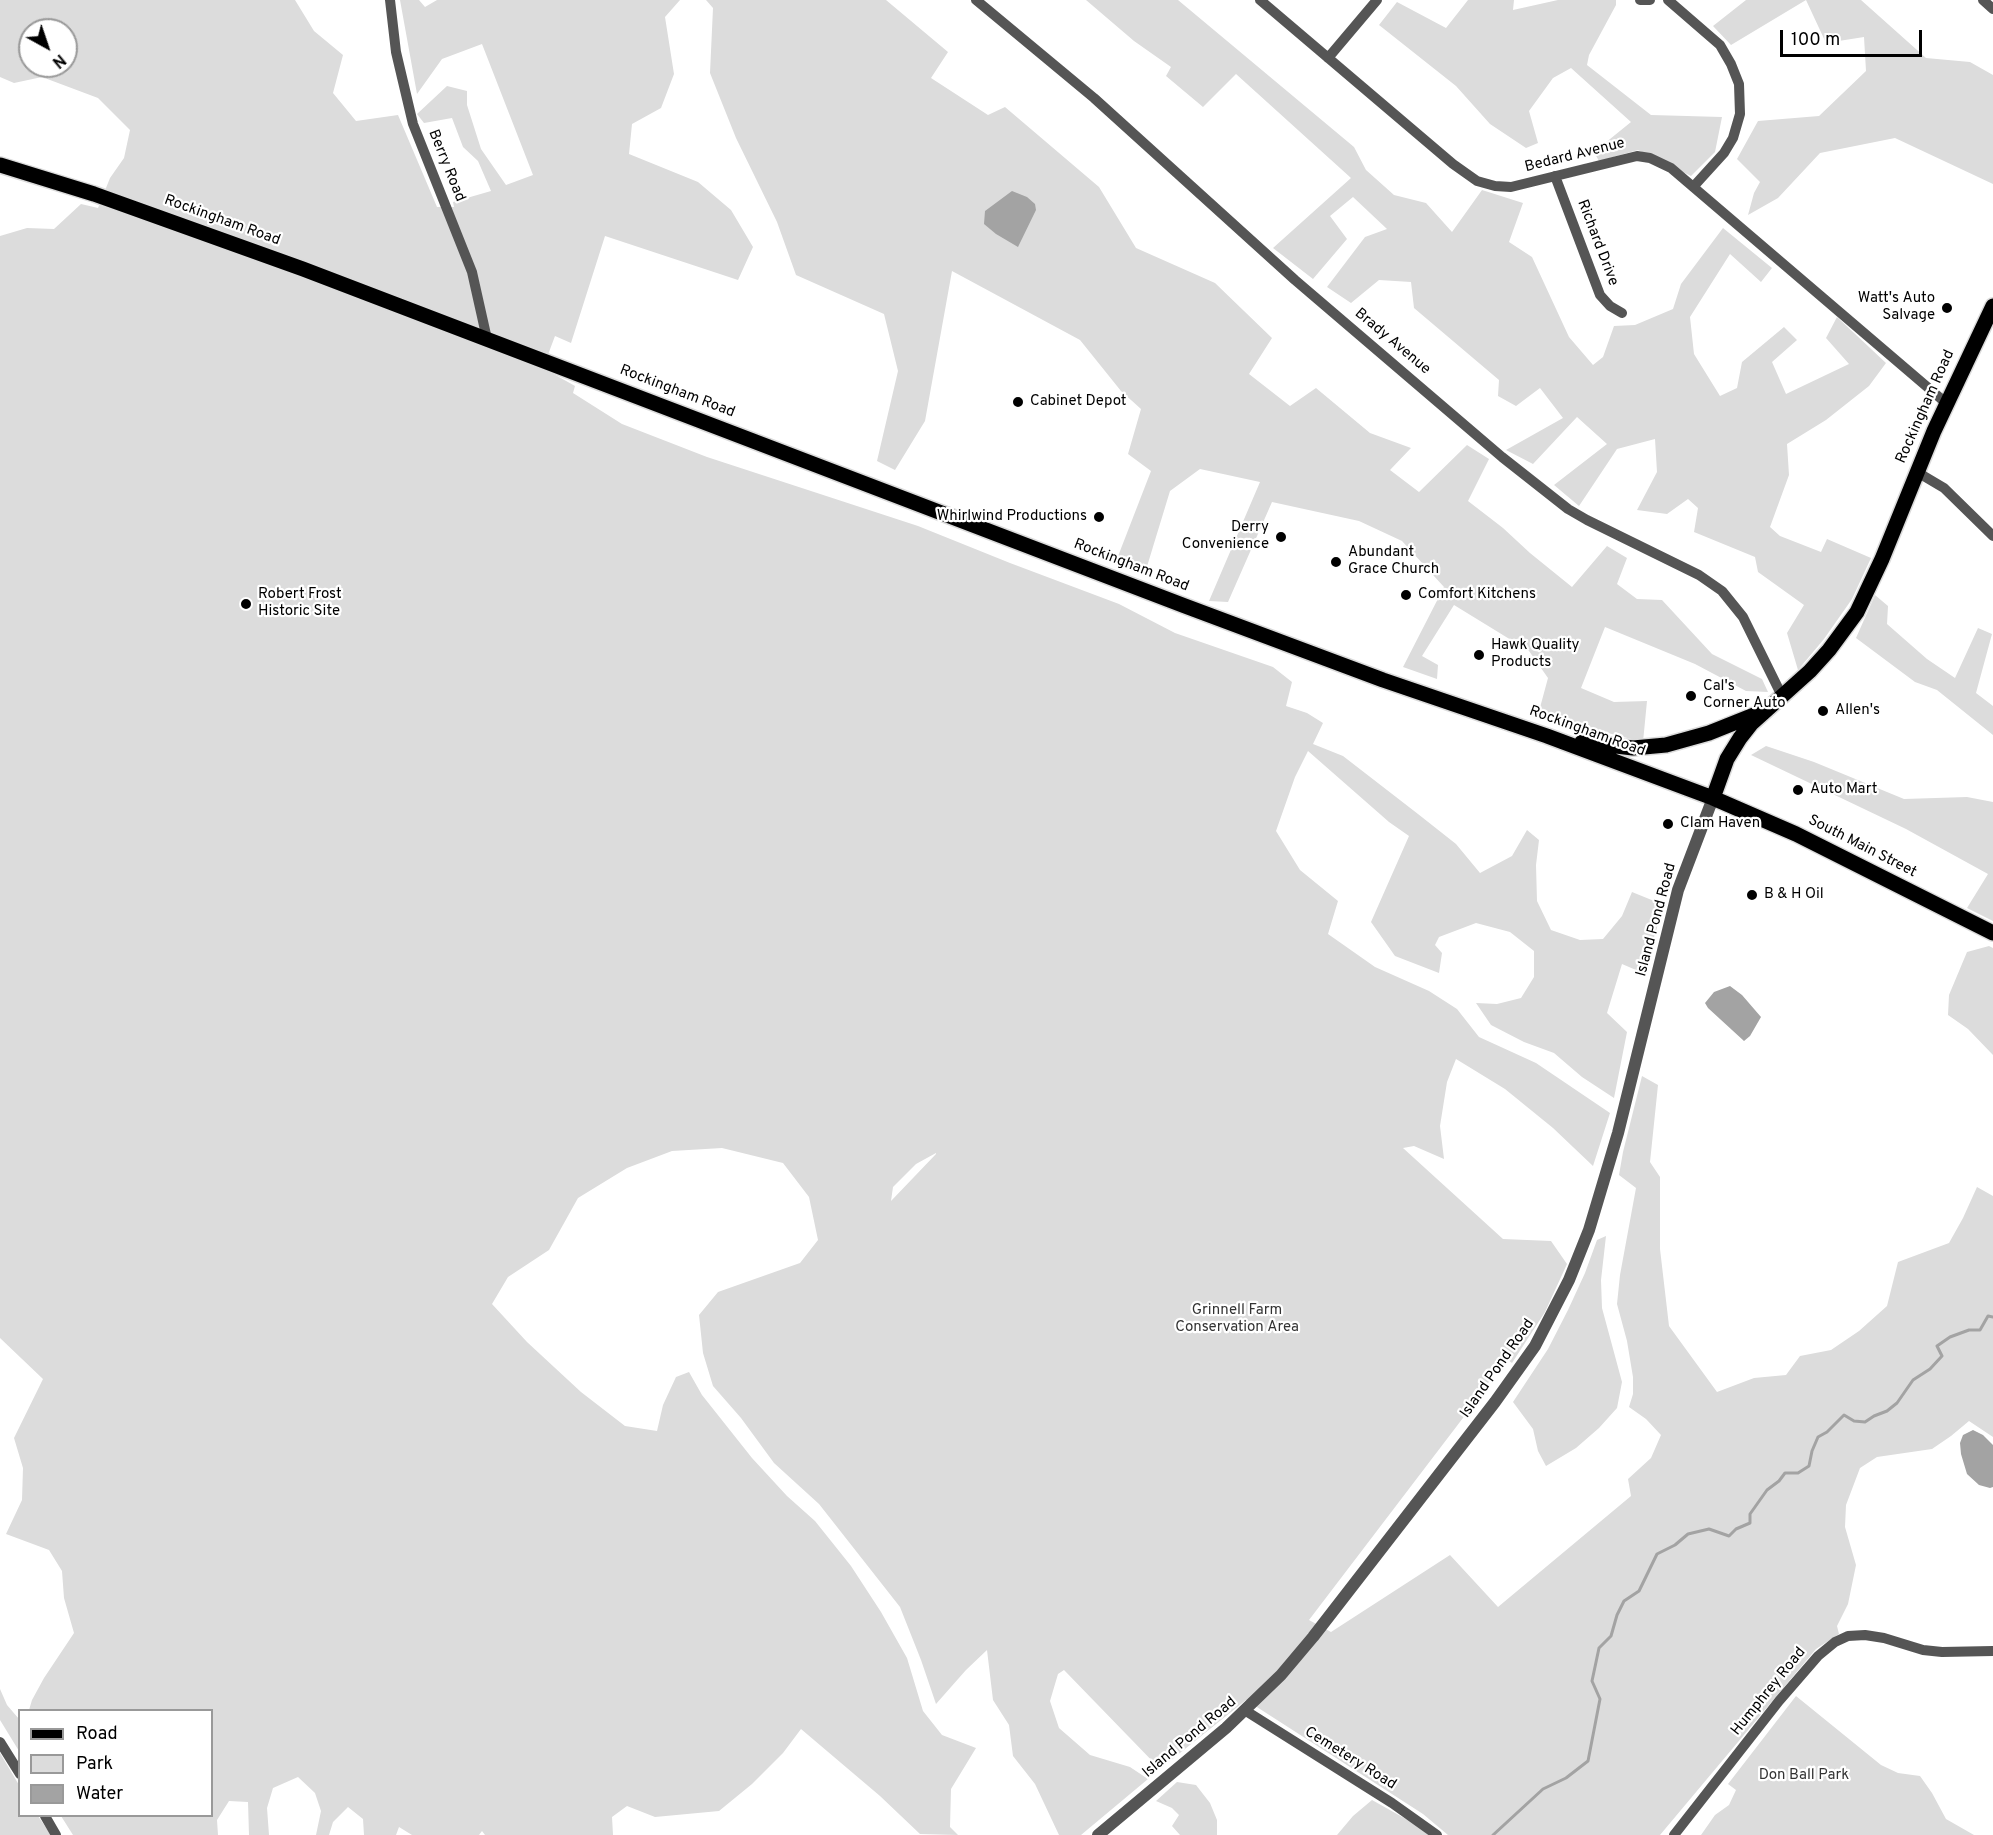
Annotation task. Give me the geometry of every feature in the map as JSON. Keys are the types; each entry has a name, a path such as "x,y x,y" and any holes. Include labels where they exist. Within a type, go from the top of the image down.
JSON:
{"main road":[{"name":"Rockingham Road","path":"0,165 157,216 1383,680 1547,736 1713,798 1733,748 1751,724 1829,650 1857,612 1878,569 1946,403 1993,306"},
{"path":"1547,736 1615,747 1650,747 1692,739 1765,711"},
{"name":"South Main Street","path":"1713,798 1796,834 1993,933"}],"street":[{"name":"Berry Road","path":"390,0 396,52 413,124 472,272 487,339"},
{"name":"Brady Avenue","path":"976,0 1094,98 1295,280 1493,449 1558,501 1587,520 1699,575 1722,591 1743,617 1782,696"},
{"name":"Bedard Avenue","path":"1260,0 1453,164 1477,181 1511,187 1637,156 1650,158 1678,172 1946,403"},
{"path":"1328,58 1377,0"},
{"path":"1640,0 1650,0"},
{"path":"1668,0 1720,45 1739,84 1740,114 1733,138 1724,153 1694,186"},
{"path":"1983,0 1993,9"},
{"name":"Richard Drive","path":"1555,176 1600,295 1610,306 1622,313"},
{"path":"1917,472 1944,488 1993,536"},
{"name":"Island Pond Road","path":"1098,1835 1246,1711 1308,1643 1529,1356 1553,1314 1582,1247 1602,1189 1629,1093 1675,900 1713,798"},
{"name":"Humphrey Road","path":"1674,1835 1779,1701 1818,1656 1835,1642 1848,1636 1865,1635 1884,1638 1923,1650 1993,1651"},
{"name":"Cemetery Road","path":"1246,1711 1392,1803 1437,1835"},
{"path":"0,1742 18,1771"},
{"path":"46,1817 56,1835"}],"green space":[{"name":"Grinnell Farm Conservation Area","path":"0,0 295,0 314,31 343,55 333,93 356,121 398,115 437,207 454,207 453,202 491,191 478,161 463,147 452,118 424,123 417,114 447,86 467,91 467,105 481,149 506,185 533,175 482,44 442,59 417,94 400,0 419,0 425,7 437,0 680,0 665,17 674,74 661,108 632,124 629,154 698,182 731,210 753,247 738,280 605,236 571,343 555,336 543,368 575,386 573,393 622,424 707,457 918,526 1119,604 1175,633 1273,667 1292,682 1286,706 1307,713 1323,723 1313,744 1343,756 1456,844 1480,873 1512,856 1527,830 1539,840 1536,865 1537,901 1551,930 1580,940 1603,939 1622,916 1632,892 1664,905 1643,973 1622,964 1607,1013 1627,1032 1614,1098 1582,1077 1554,1053 1524,1042 1491,1025 1476,1003 1497,1004 1521,998 1534,977 1534,951 1510,932 1476,923 1439,937 1435,945 1442,953 1439,973 1395,956 1371,922 1409,836 1389,822 1308,751 1295,777 1276,831 1300,870 1338,901 1328,934 1375,967 1429,991 1457,1009 1479,1037 1536,1063 1610,1113 1593,1166 1553,1128 1505,1089 1456,1059 1447,1082 1440,1126 1444,1159 1414,1146 1403,1148 1503,1239 1551,1241 1567,1264 1545,1312 1512,1363 1504,1357 1482,1393 1309,1620 1331,1632 1450,1555 1498,1607 1631,1496 1628,1479 1651,1458 1661,1435 1646,1419 1629,1407 1633,1394 1633,1377 1627,1341 1617,1304 1636,1188 1619,1175 1642,1076 1658,1085 1650,1162 1660,1177 1660,1249 1669,1326 1717,1392 1754,1378 1786,1375 1800,1356 1831,1350 1859,1331 1887,1306 1898,1262 1949,1243 1977,1187 1993,1196 1993,1437 1969,1421 1932,1449 1877,1457 1860,1468 1846,1505 1845,1527 1856,1565 1848,1604 1837,1626 1839,1634 1816,1649 1660,1835 1448,1835 1423,1814 1246,1700 1160,1769 1064,1670 1058,1674 1050,1701 1059,1728 1090,1755 1130,1767 1148,1779 1081,1835 1059,1835 1035,1784 1013,1756 1009,1725 993,1700 987,1650 936,1704 900,1607 819,1504 774,1463 741,1418 713,1386 703,1353 699,1315 718,1292 800,1263 818,1240 809,1197 783,1163 722,1148 672,1151 627,1168 578,1198 549,1250 508,1277 492,1304 527,1342 581,1392 625,1426 657,1431 663,1405 676,1377 689,1372 702,1395 752,1458 787,1496 815,1521 851,1566 907,1658 923,1711 942,1735 976,1748 951,1789 950,1827 958,1835 920,1834 880,1796 801,1729 783,1753 752,1784 719,1811 655,1817 627,1806 612,1817 613,1835 485,1835 482,1831 479,1835 412,1835 399,1827 396,1835 364,1835 363,1819 348,1807 333,1822 329,1835 316,1835 321,1811 315,1793 298,1777 273,1788 267,1808 269,1835 249,1835 248,1802 229,1801 217,1820 218,1835 73,1835 62,1817 213,1817 213,1709 29,1709 44,1678 74,1633 64,1598 62,1571 49,1550 6,1534 22,1500 23,1468 14,1438 43,1379 0,1338 0,236 27,228 54,229 81,204 98,208 110,178 124,158 130,130 98,98 45,78 78,78 78,18 18,18 18,78 37,78 14,83 0,77","holes":["936,1153 891,1201 893,1187 916,1164"]},
{"path":"706,0 886,0 948,52 931,78 988,115 1005,107 1099,187 1136,248 1215,283 1272,338 1249,374 1290,406 1316,388 1370,433 1411,448 1390,470 1419,492 1467,445 1489,459 1468,501 1503,528 1530,553 1572,587 1607,546 1627,558 1617,584 1637,599 1662,600 1712,654 1762,679 1768,692 1746,691 1695,664 1605,627 1581,688 1614,702 1647,701 1643,742 1538,715 1548,678 1529,651 1454,605 1422,656 1438,665 1437,679 1403,667 1444,587 1402,541 1359,521 1272,502 1228,602 1209,601 1260,482 1200,469 1170,491 1145,573 1115,564 1151,471 1128,454 1141,409 1121,391 1080,340 952,271 925,421 895,470 877,461 898,371 884,314 796,275 777,222 736,138 710,73 713,8"},
{"path":"1086,0 1178,0 1354,147 1366,170 1394,195 1426,203 1452,232 1482,190 1523,203 1509,242 1532,257 1569,337 1593,365 1603,357 1614,326 1635,325 1673,309 1681,284 1723,228 1772,268 1761,282 1730,254 1690,317 1694,354 1720,396 1737,388 1742,362 1784,327 1797,340 1772,362 1786,394 1849,364 1826,338 1837,317 1886,363 1869,386 1826,420 1787,444 1789,475 1770,527 1780,536 1821,552 1827,539 1871,558 1852,599 1824,639 1798,670 1787,633 1804,605 1758,572 1755,557 1694,532 1698,508 1688,499 1667,514 1637,510 1657,472 1655,439 1617,449 1579,506 1554,485 1607,444 1577,417 1533,464 1506,450 1563,418 1540,388 1516,406 1498,396 1499,380 1414,308 1411,282 1379,280 1351,303 1327,287 1365,237 1387,229 1353,197 1330,216 1347,239 1313,279 1273,248 1351,178 1236,74 1203,107 1166,76 1171,67 1134,41"},
{"path":"1468,0 1514,0 1513,10 1558,0 1616,0 1616,5 1589,55 1587,65 1651,115 1722,117 1715,152 1691,176 1638,150 1599,161 1594,152 1631,122 1571,68 1553,78 1529,111 1538,143 1526,148 1490,124 1456,86 1379,25 1397,2 1446,28"},
{"path":"1746,0 1806,0 1731,45 1713,26"},
{"path":"1806,0 1861,0 1926,58 1970,62 1993,75 1993,184 1895,138 1820,153 1778,198 1748,215 1754,193 1760,182 1737,159 1758,121 1819,116 1866,71 1864,37 1826,43"},
{"path":"1875,595 1888,606 1887,624 1927,659 1955,678 1978,628 1992,634 1976,693 1993,706 1993,735 1937,690 1915,682 1856,638"},
{"path":"1766,746 1814,762 1904,799 1967,797 1993,802 1993,921 1967,908 1988,874 1906,829 1751,755"},
{"path":"1989,946 1993,948 1993,1055 1968,1029 1948,1015 1949,995 1967,952"},
{"path":"1606,1236 1601,1280 1602,1308 1622,1382 1617,1408 1576,1448 1546,1466 1538,1451 1533,1429 1513,1402 1548,1349 1585,1273 1597,1240"},
{"path":"0,1689 7,1705 18,1718 18,1749 0,1720"},
{"name":"Don Ball Park","path":"1796,1696 1881,1765 1898,1773 1920,1776 1946,1819 1974,1835 1701,1835 1715,1815 1729,1805 1736,1790 1728,1784"},
{"path":"0,1753 18,1783 18,1817 39,1817 51,1835 0,1835"},
{"path":"1177,1782 1196,1785 1210,1803 1217,1820 1217,1835 1180,1835 1172,1826 1179,1815 1172,1808 1156,1801"},
{"path":"1372,1800 1413,1823 1429,1835 1337,1835 1353,1816"}],"water":[{"path":"1012,191 1027,197 1035,204 1036,210 1018,247 984,224 985,211"},
{"path":"1730,986 1742,995 1761,1017 1750,1036 1744,1041 1705,1003 1714,992"},
{"path":"1973,1430 1983,1435 1993,1445 1993,1487 1990,1488 1979,1485 1967,1474 1961,1454 1960,1443 1963,1435"}],"waterway":[{"path":"1493,1835 1543,1789 1566,1778 1588,1761 1600,1699 1592,1681 1599,1648 1611,1636 1624,1601 1639,1591 1657,1554 1675,1545 1688,1534 1709,1529 1729,1536 1736,1529 1750,1523 1750,1514 1767,1490 1785,1473 1798,1473 1809,1466 1818,1437 1827,1432 1844,1415 1854,1421 1865,1422 1887,1411 1897,1403 1913,1380 1930,1369 1942,1356 1937,1346 1950,1337 1969,1330 1980,1330 1988,1316 1993,1317"}],"place":[{"name":"Watt's Auto Salvage","path":"1947,308"},
{"name":"Cabinet Depot","path":"1018,402"},
{"name":"Whirlwind Productions","path":"1099,517"},
{"name":"Derry Convenience","path":"1281,537"},
{"name":"Abundant Grace Church","path":"1336,562"},
{"name":"Comfort Kitchens","path":"1406,595"},
{"name":"Robert Frost Historic Site","path":"246,604"},
{"name":"Hawk Quality Products","path":"1479,655"},
{"name":"Cal's Corner Auto","path":"1691,696"},
{"name":"Allen's","path":"1823,711"},
{"name":"Auto Mart","path":"1798,790"},
{"name":"Clam Haven","path":"1668,824"},
{"name":"B & H Oil","path":"1752,895"}]}
